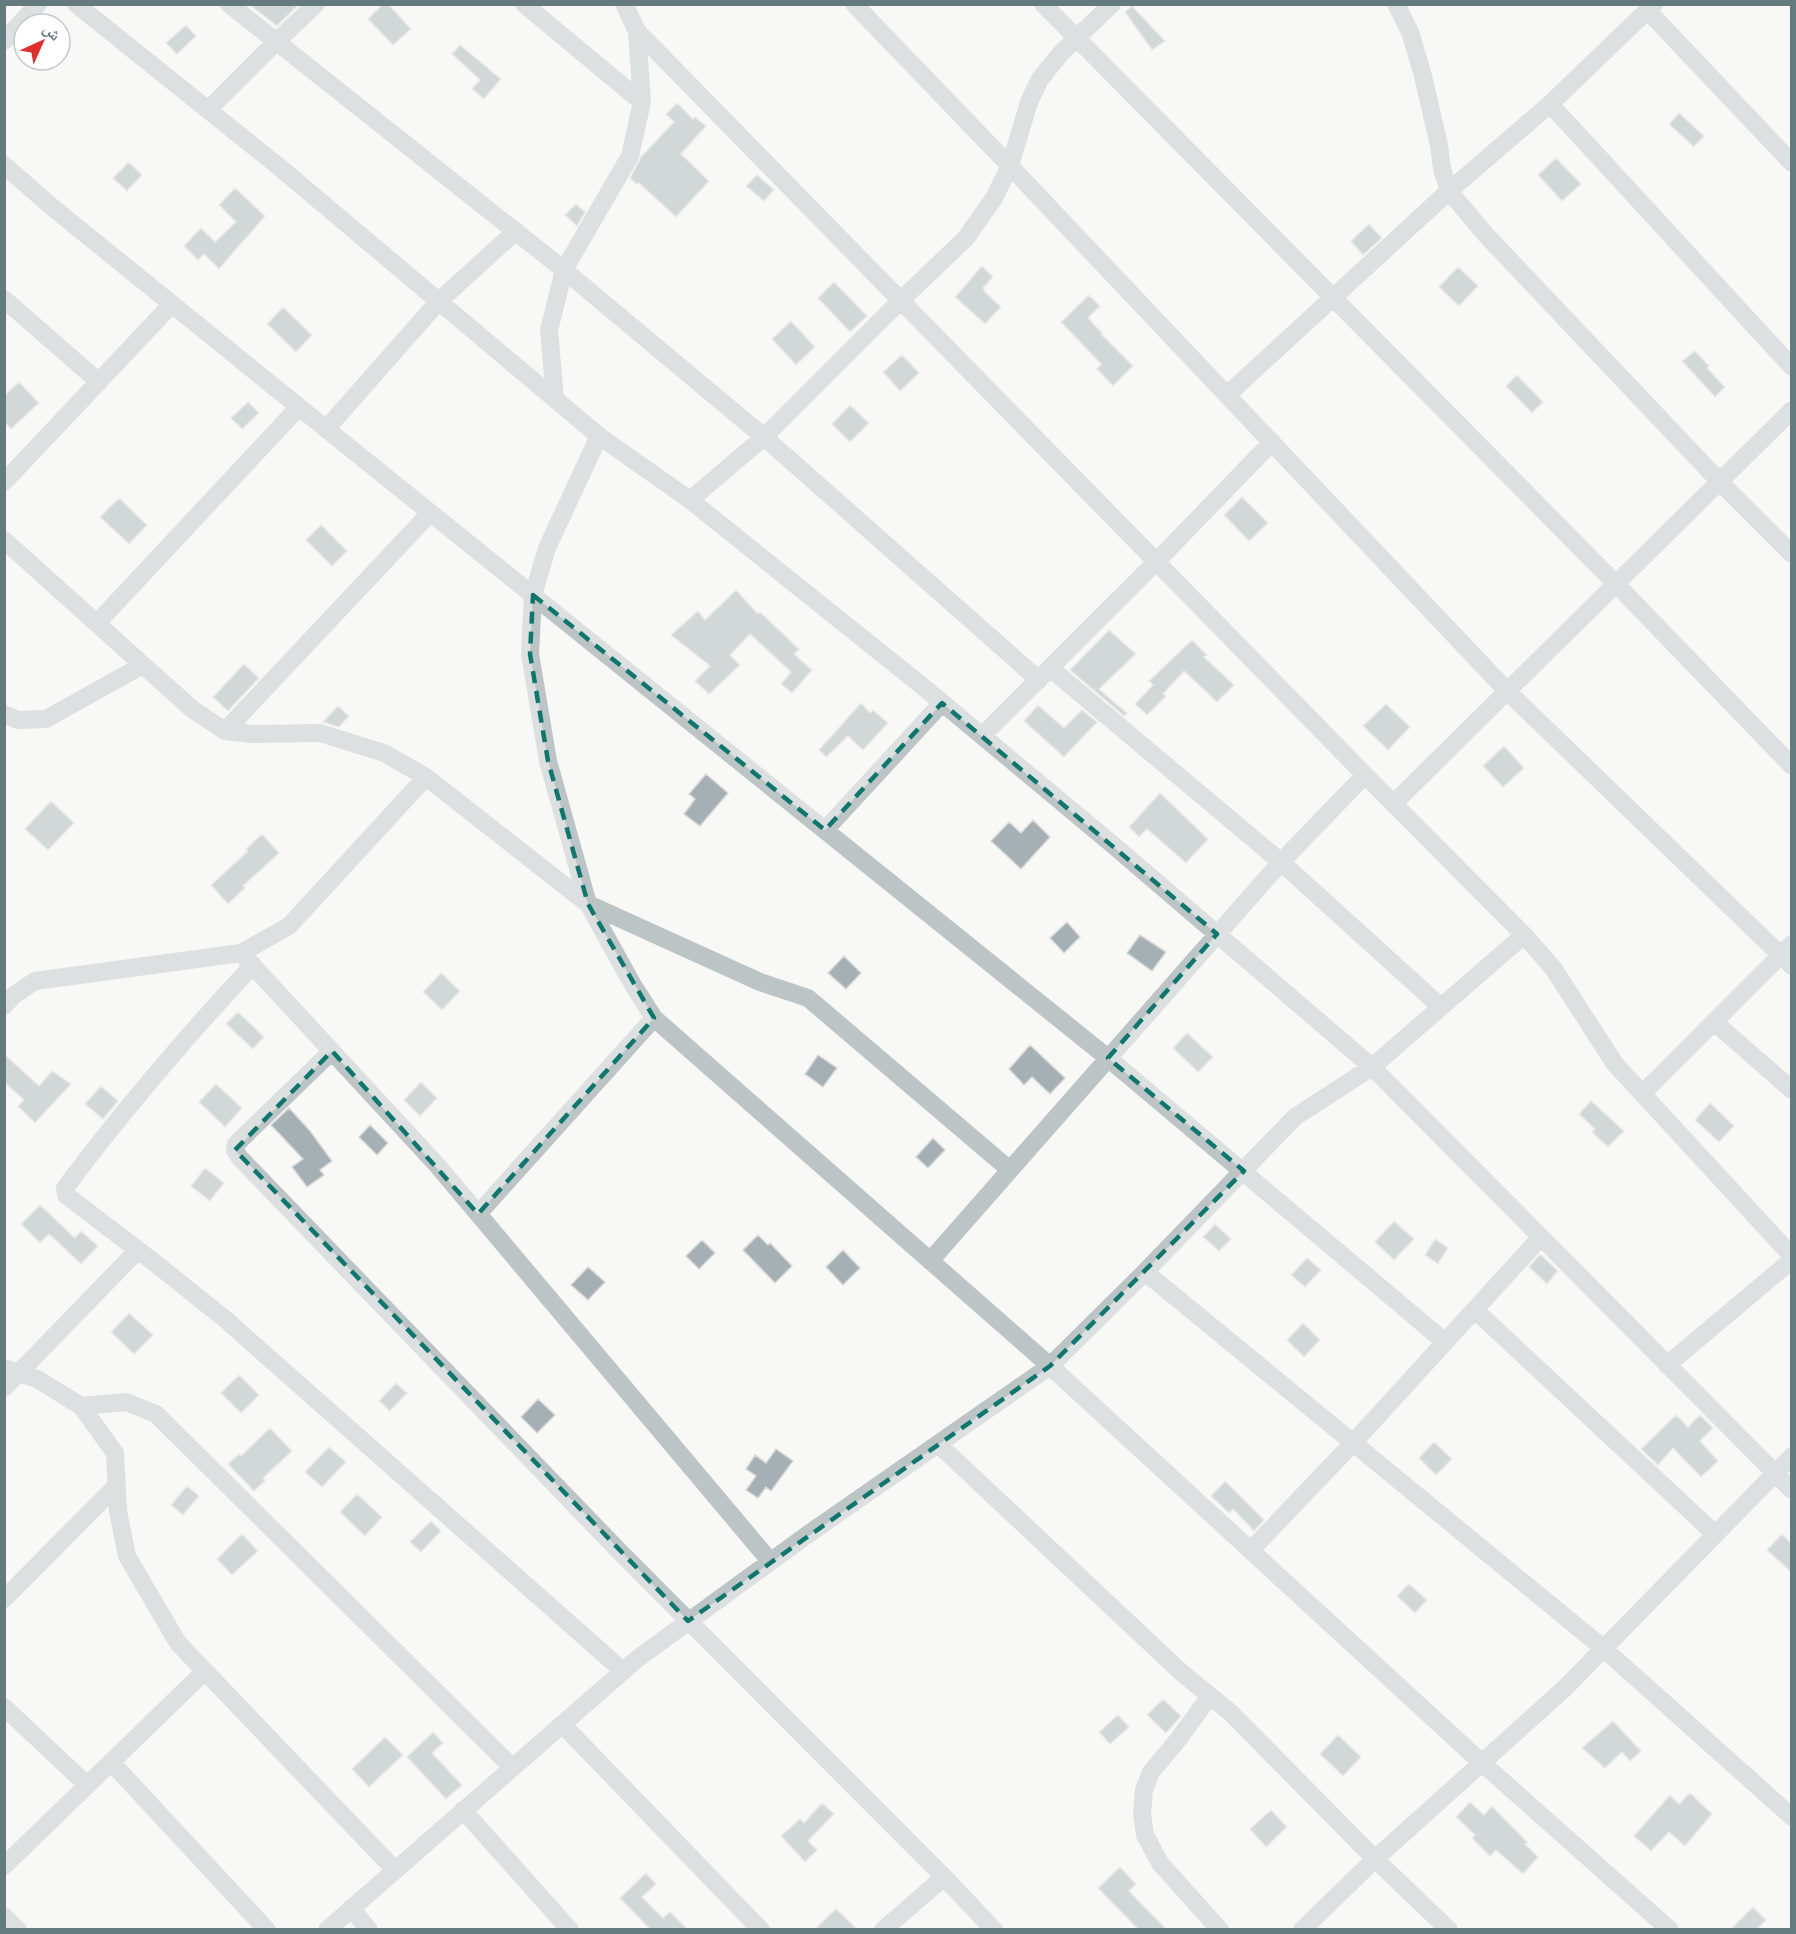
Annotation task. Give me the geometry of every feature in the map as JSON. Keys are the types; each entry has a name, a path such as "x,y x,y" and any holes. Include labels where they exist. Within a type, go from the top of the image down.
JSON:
{"street":[{"path":"4,41 38,4"},
{"path":"229,4 275,43 564,270 1044,674 1281,862 1441,1006"},
{"path":"208,110 316,4"},
{"path":"524,4 642,102"},
{"path":"624,4 637,31 1524,935 1553,968 1615,1064 1791,1258 1667,1365"},
{"path":"854,4 1508,692 1788,955 1714,1022 1642,1094"},
{"path":"1043,4 1617,585 1791,766"},
{"path":"690,500 764,436 966,238 994,198 1010,166 1029,102 1040,79 1061,53 1112,4"},
{"path":"1396,4 1410,32 1422,72 1439,145 1442,169 1449,191 1486,235 1791,554"},
{"path":"80,5 599,436 690,500 942,703 1372,1067 1791,1490"},
{"path":"1227,395 1449,191 1550,104 1651,8 1791,163"},
{"path":"555,399 549,330 564,270 630,156 642,102 637,31"},
{"path":"1550,104 1791,367"},
{"path":"4,165 52,207 326,429 1108,1058 1445,1342"},
{"path":"326,429 439,301 516,231"},
{"path":"4,299 99,382"},
{"path":"4,482 172,304"},
{"path":"97,623 299,407"},
{"path":"1393,804 1617,585 1791,410"},
{"path":"599,436 547,548 533,595 530,654 548,761 588,904 654,1018 1050,1366 1482,1762 1670,1929"},
{"path":"982,736 1272,442"},
{"path":"225,731 430,513"},
{"path":"4,540 192,709 225,731 253,734 320,733 384,753 426,777 588,904 760,982 808,998 1010,1170"},
{"path":"4,714 18,720 46,719 143,665"},
{"path":"825,830 942,703"},
{"path":"930,1261 1281,862 1365,775"},
{"path":"426,777 289,926 247,959 108,1130 65,1188 66,1195 225,1319 623,1671"},
{"path":"327,1929 623,1671 770,1561 1050,1366 1295,1117 1372,1067 1524,935"},
{"path":"4,1006 14,995 35,981 247,959"},
{"path":"247,959 437,1165 770,1561"},
{"path":"478,1214 654,1018"},
{"path":"1714,1022 1791,1090"},
{"path":"332,1051 236,1144 235,1150 239,1157 688,1621 994,1929"},
{"path":"1251,1551 1540,1238"},
{"path":"4,1388 12,1370 138,1250"},
{"path":"1145,1272 1603,1648 1791,1817"},
{"path":"1475,1310 1714,1534"},
{"path":"12,1370 37,1378 81,1406 115,1453 118,1511 127,1556 178,1643 395,1870"},
{"path":"81,1406 126,1402 156,1414 512,1767"},
{"path":"938,1444 1182,1673 1231,1713 1375,1859 1449,1929"},
{"path":"1302,1929 1375,1859 1565,1688 1791,1456"},
{"path":"4,1599 116,1486"},
{"path":"4,1866 205,1671"},
{"path":"1210,1696 1151,1772 1144,1790 1142,1814 1145,1835 1160,1863 1220,1929"},
{"path":"4,1707 87,1785"},
{"path":"562,1724 761,1929"},
{"path":"111,1762 267,1929"},
{"path":"463,1810 570,1929"},
{"path":"883,1929 944,1877"},
{"path":"351,1908 369,1929"},
{"path":"4,1916 18,1929"}],"highlighted area":[{"path":"533,595 825,830 942,703 1217,934 1108,1058 1244,1171 1050,1366 688,1621 235,1150 332,1051 478,1214 654,1018 588,904 548,761 530,654"}],"building":[{"path":"249,4 299,4 277,26"},
{"path":"383,4 388,4 411,29 393,45 368,19"},
{"path":"1132,6 1165,41 1152,50 1125,12"},
{"path":"186,25 196,36 177,54 166,43"},
{"path":"460,45 501,79 484,99 472,89 480,80 452,54"},
{"path":"677,103 693,119 695,117 706,126 681,154 709,181 676,217 639,183 637,184 630,178 641,157 674,122 666,114"},
{"path":"1679,113 1704,136 1694,147 1669,124"},
{"path":"1556,158 1581,184 1562,201 1538,175"},
{"path":"129,162 142,175 127,191 113,178"},
{"path":"757,175 774,190 764,201 746,186"},
{"path":"235,188 265,216 219,269 204,254 198,260 184,246 201,228 215,242 236,222 219,205"},
{"path":"576,204 585,212 577,226 565,215"},
{"path":"1369,224 1382,238 1363,255 1351,241"},
{"path":"982,266 993,277 983,288 984,291 1001,307 985,324 955,297"},
{"path":"1458,267 1478,286 1459,306 1439,287"},
{"path":"834,282 867,316 850,332 818,298"},
{"path":"1089,295 1100,306 1088,318 1133,366 1113,386 1097,369 1101,364 1061,322"},
{"path":"283,307 312,335 296,352 267,324"},
{"path":"791,321 815,347 796,365 772,339"},
{"path":"1695,351 1725,387 1715,397 1682,361"},
{"path":"902,355 919,373 900,391 883,372"},
{"path":"1517,375 1543,402 1532,413 1506,386"},
{"path":"19,382 39,403 11,429 4,422 4,396"},
{"path":"248,402 259,413 242,429 231,418"},
{"path":"850,405 869,423 850,442 832,424"},
{"path":"1242,497 1268,523 1249,541 1224,515"},
{"path":"119,498 147,525 129,544 100,517"},
{"path":"321,525 347,551 332,566 306,540"},
{"path":"736,590 758,614 760,612 799,649 794,654 812,670 792,693 781,684 791,672 750,634 730,655 740,665 709,694 695,681 710,666 671,635 698,611 705,620"},
{"path":"1109,630 1136,654 1099,689 1127,713 1124,716 1070,670"},
{"path":"1192,640 1207,655 1204,657 1234,685 1217,702 1184,671 1163,694 1166,696 1147,715 1135,704 1153,685 1149,681"},
{"path":"244,664 259,678 228,711 213,697"},
{"path":"861,703 870,713 873,710 888,723 863,750 848,736 826,757 819,750"},
{"path":"1386,704 1410,727 1388,750 1363,726"},
{"path":"1038,705 1064,728 1082,710 1097,722 1064,757 1024,721"},
{"path":"338,706 349,716 339,727 323,722"},
{"path":"1504,746 1524,768 1503,787 1483,766"},
{"path":"706,774 728,793 700,826 684,814 695,799 689,794"},
{"path":"1160,793 1208,839 1186,863 1147,829 1139,837 1129,827"},
{"path":"51,801 74,823 48,850 25,829"},
{"path":"1033,820 1050,837 1021,869 991,841 1009,822 1021,833"},
{"path":"262,834 279,853 243,886 245,888 228,904 211,885 248,851 246,849"},
{"path":"1067,922 1080,937 1064,953 1050,938"},
{"path":"1140,935 1166,952 1152,971 1127,953"},
{"path":"844,956 861,973 846,989 828,973"},
{"path":"441,973 460,991 442,1010 423,992"},
{"path":"238,1012 264,1037 253,1049 226,1024"},
{"path":"1187,1033 1213,1057 1198,1072 1173,1048"},
{"path":"1030,1045 1065,1078 1050,1094 1032,1077 1024,1085 1009,1069"},
{"path":"4,1054 39,1086 52,1071 71,1084 35,1123 18,1106 24,1100 4,1082"},
{"path":"818,1055 837,1068 823,1087 805,1074"},
{"path":"421,1082 437,1098 420,1116 404,1100"},
{"path":"216,1084 242,1108 225,1127 199,1102"},
{"path":"101,1086 118,1101 103,1119 85,1104"},
{"path":"1591,1101 1624,1131 1608,1147 1592,1132 1595,1129 1579,1114"},
{"path":"1710,1103 1734,1126 1719,1142 1695,1120"},
{"path":"289,1108 310,1131 332,1161 320,1170 324,1175 307,1187 292,1167 303,1159 271,1125"},
{"path":"370,1125 388,1143 377,1155 359,1137"},
{"path":"933,1138 945,1150 928,1168 916,1157"},
{"path":"205,1168 224,1183 210,1201 191,1186"},
{"path":"40,1205 75,1238 81,1231 98,1246 81,1264 49,1234 40,1243 21,1224"},
{"path":"1394,1221 1414,1239 1394,1260 1375,1242"},
{"path":"1215,1224 1231,1239 1219,1251 1203,1237"},
{"path":"758,1235 768,1245 770,1243 792,1266 775,1283 743,1250"},
{"path":"1435,1239 1448,1248 1438,1264 1425,1255"},
{"path":"702,1240 715,1253 699,1269 686,1256"},
{"path":"843,1250 860,1268 843,1285 826,1267"},
{"path":"1540,1254 1558,1271 1547,1284 1529,1267"},
{"path":"1307,1258 1321,1270 1305,1287 1291,1275"},
{"path":"588,1267 605,1282 588,1300 571,1285"},
{"path":"129,1313 153,1335 134,1354 111,1332"},
{"path":"1303,1323 1320,1340 1304,1357 1287,1340"},
{"path":"239,1375 259,1395 241,1413 221,1393"},
{"path":"396,1383 407,1393 390,1411 379,1401"},
{"path":"538,1399 555,1415 537,1433 521,1417"},
{"path":"1676,1415 1688,1427 1700,1415 1713,1428 1700,1441 1718,1461 1701,1477 1673,1448 1658,1465 1641,1449"},
{"path":"270,1428 292,1451 263,1478 265,1481 254,1491 228,1464 239,1454 241,1456"},
{"path":"1434,1442 1452,1459 1436,1475 1419,1458"},
{"path":"329,1447 346,1462 322,1487 305,1472"},
{"path":"776,1449 793,1461 771,1491 766,1487 758,1498 746,1490 756,1476 746,1469 755,1455 766,1463"},
{"path":"1225,1481 1264,1520 1254,1531 1233,1509 1229,1513 1211,1496"},
{"path":"187,1486 199,1496 183,1515 171,1505"},
{"path":"357,1494 382,1517 365,1536 340,1512"},
{"path":"431,1521 441,1531 421,1552 410,1542"},
{"path":"242,1534 258,1551 232,1575 217,1559"},
{"path":"1782,1534 1791,1543 1791,1572 1767,1550"},
{"path":"1409,1584 1427,1600 1415,1613 1397,1596"},
{"path":"1163,1699 1181,1716 1166,1733 1147,1715"},
{"path":"1118,1715 1129,1727 1110,1744 1099,1732"},
{"path":"1613,1721 1641,1751 1630,1761 1622,1752 1605,1768 1582,1748"},
{"path":"433,1732 443,1743 432,1753 462,1785 446,1799 407,1757"},
{"path":"1338,1735 1361,1757 1343,1776 1320,1754"},
{"path":"385,1737 403,1755 369,1787 352,1769"},
{"path":"1690,1793 1712,1814 1685,1846 1669,1832 1651,1851 1634,1836 1670,1795 1679,1804"},
{"path":"1470,1802 1484,1815 1492,1806 1527,1842 1525,1844 1538,1857 1523,1874 1496,1850 1490,1856 1472,1838 1475,1835 1456,1817"},
{"path":"822,1803 834,1814 808,1841 817,1850 805,1862 781,1836 800,1819 804,1823"},
{"path":"1271,1810 1287,1827 1266,1847 1250,1829"},
{"path":"1120,1867 1136,1884 1129,1891 1166,1929 1138,1929 1098,1888"},
{"path":"646,1873 656,1884 642,1897 663,1918 670,1912 687,1929 650,1929 620,1898"},
{"path":"1753,1907 1766,1920 1757,1929 1731,1929"},
{"path":"836,1909 857,1929 815,1929"}]}
